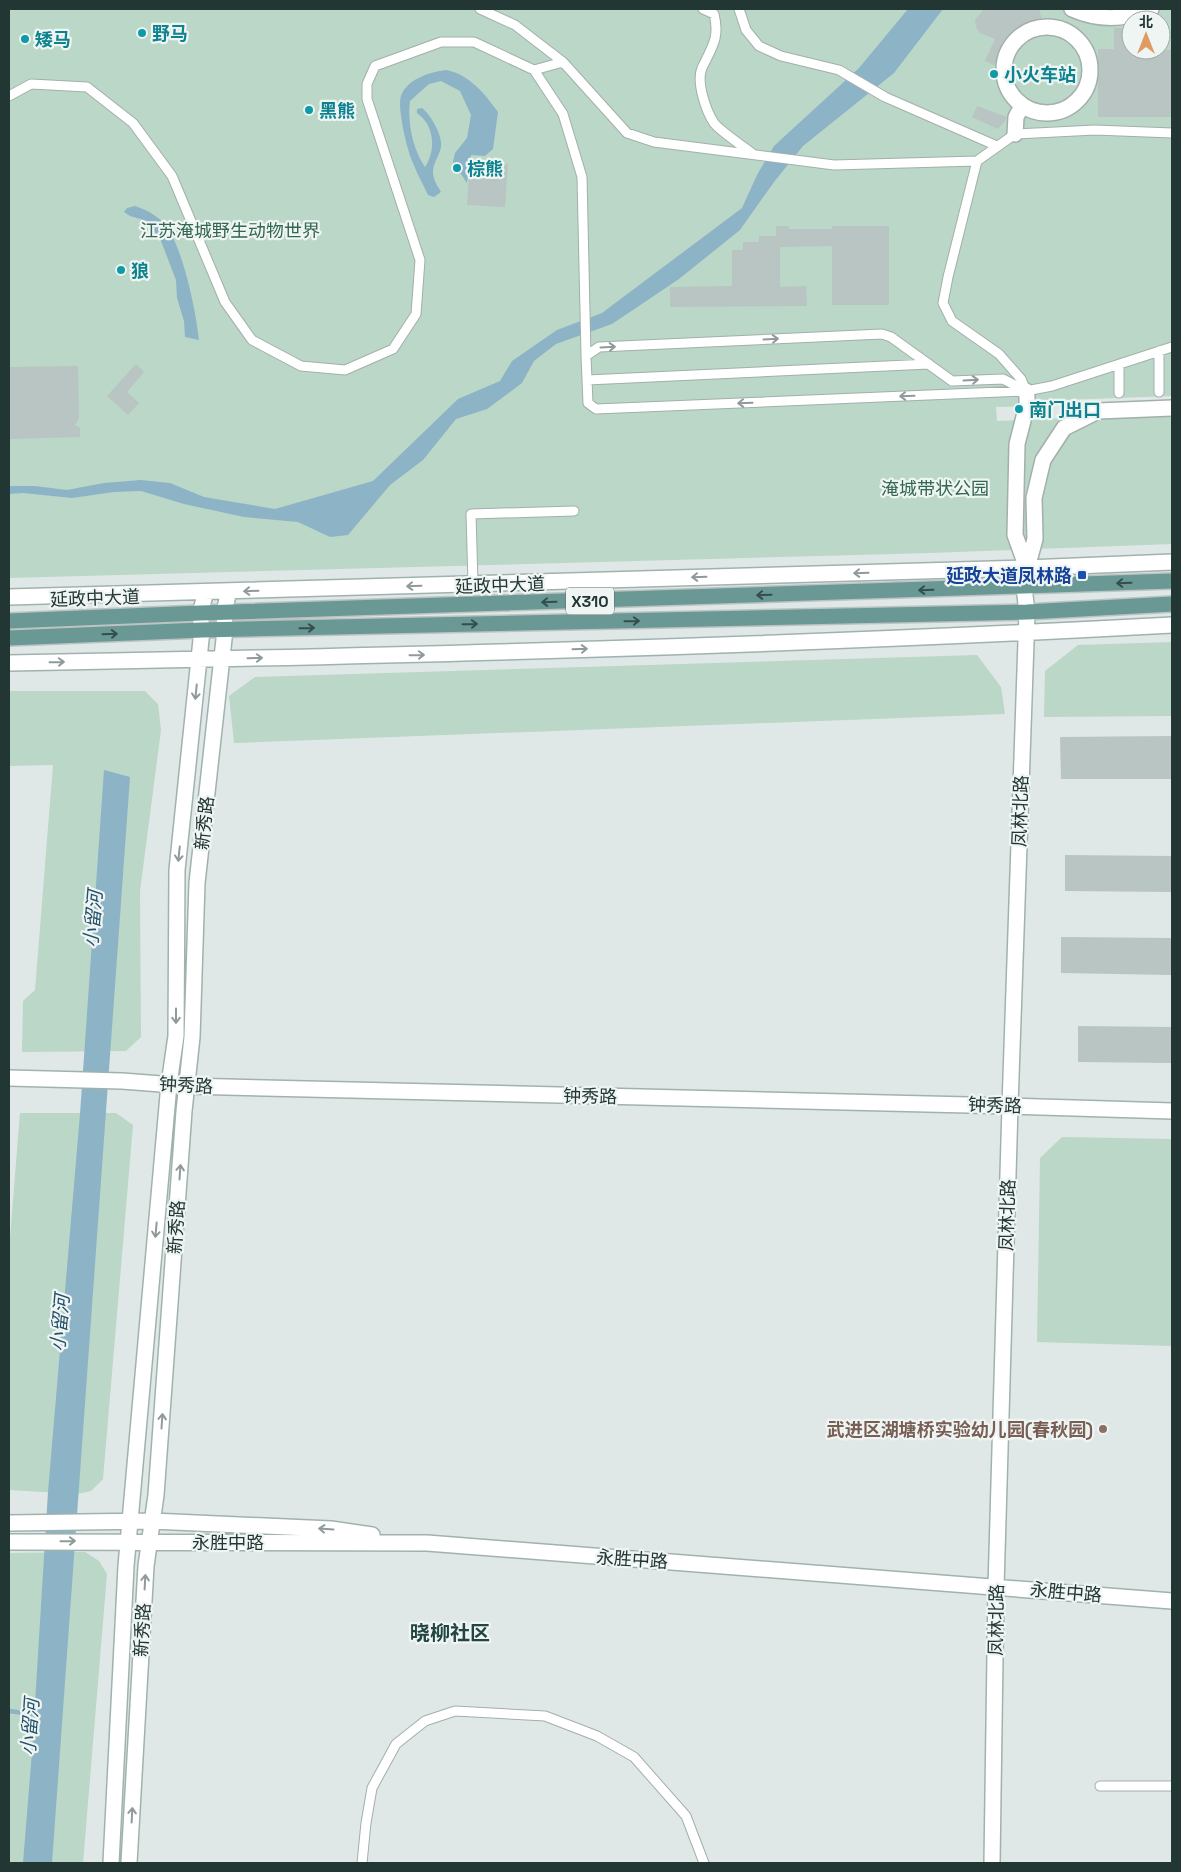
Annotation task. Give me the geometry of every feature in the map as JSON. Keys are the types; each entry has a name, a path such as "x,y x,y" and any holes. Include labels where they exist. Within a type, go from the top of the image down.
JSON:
{"main road":[{"name":"延政中大道","path":"9,621 224,612 1172,582"},
{"name":"延政中大道","path":"9,638 202,630 1027,612 1172,604"}],"street":[{"path":"1064,30 1073,9 1105,18 1133,16 1151,9"},
{"path":"1043,27 1064,30 1071,33 1082,43 1089,56 1091,70 1089,84 1082,96 1072,106 1059,112 1045,114 1031,111 1022,106 1010,93 1004,80 1004,65 1008,51 1016,39 1028,30 1043,27"},
{"path":"1015,134 1016,117 1022,106"},
{"path":"1026,390 1028,397 1027,405 1017,444 1015,535 1027,568"},
{"name":"凤林北路","path":"992,1863 996,1586 1027,612 1024,587 1035,539 1034,498 1043,460 1064,428 1098,411 1172,408"},
{"path":"9,597 1027,568 1172,562"},
{"name":"新秀路","path":"129,1863 145,1576 156,1495 182,1131 192,1037 197,883 225,630 224,612 229,591"},
{"name":"新秀路","path":"111,1863 128,1541 169,1084 176,1036 178,870 202,630 200,613 206,592"},
{"path":"9,662 432,655 1026,633 1172,625"},
{"name":"钟秀路","path":"9,1078 122,1081 187,1086 1010,1106 1172,1112"},
{"path":"9,1523 152,1521 331,1529 426,1543"},
{"name":"永胜中路","path":"9,1542 426,1543 1172,1601"}],"lane":[{"path":"480,9 515,25 563,62 628,133 654,142 834,165 977,161 1015,134 1095,130 1172,133"},
{"path":"703,9 714,14 717,28 714,46 701,71 702,94 714,124 755,155"},
{"path":"739,9 746,30 759,46 781,56 839,70 885,97 998,146"},
{"path":"9,96 31,84 87,87 133,123 172,176 225,302 252,340 301,366 345,370 393,349 416,314 420,260 367,99 367,84 375,66 441,42 474,42 534,70 563,114 582,177 588,403 596,409 1026,390 1052,386 1172,347"},
{"path":"534,70 563,62"},
{"path":"977,161 943,303 952,320 998,354 1021,379 1026,390"},
{"path":"586,356 599,347 882,334 891,337 952,381 1003,379 1026,390"},
{"path":"1159,351 1160,392"},
{"path":"587,380 929,364"},
{"path":"1119,364 1119,392"},
{"path":"473,584 471,514 574,511"},
{"path":"362,1863 372,1788 396,1744 426,1721 456,1711 545,1716 597,1736 634,1757 686,1816 704,1863"},
{"path":"1100,1786 1172,1786"}],"green space":[{"name":"江苏淹城野生动物世界","path":"9,9 1172,9 1172,396 1061,400 1051,406 996,407 997,421 1172,414 1172,544 930,553 9,578"},
{"path":"1172,642 1172,716 1044,717 1045,671 1078,645"},
{"path":"977,655 1001,687 1005,714 234,743 229,696 255,677"},
{"path":"9,691 145,691 158,704 161,730 140,891 141,1037 126,1051 22,1052 23,1001 35,990 53,765 9,766"},
{"path":"20,1113 116,1113 133,1125 103,1479 91,1491 77,1494 9,1490 9,1250"},
{"path":"1062,1137 1172,1139 1172,1346 1037,1342 1040,1158"},
{"path":"85,1552 99,1561 107,1574 83,1863 9,1863 9,1553"}],"water":[{"path":"908,9 943,9 894,73 803,146 774,182 740,230 679,279 612,324 556,344 534,361 522,383 487,409 456,419 423,460 390,485 348,535 330,537 298,522 244,517 184,504 141,491 114,492 72,498 23,493 9,494 9,486 35,486 67,490 104,483 141,480 170,483 204,497 275,509 373,481 458,399 500,381 512,361 557,330 602,313 742,208 757,175 774,146 859,68"},
{"path":"446,70 469,80 488,98 498,112 493,149 485,156 471,155 467,183 453,162 455,153 467,138 471,115 460,91 441,81 429,84 410,101 409,118 412,136 417,152 425,167 431,153 432,138 423,118 417,113 417,109 422,108 429,116 436,126 440,137 441,147 433,174 441,192 434,197 428,195 416,171 403,129 400,102 401,96 408,85 420,77"},
{"path":"135,206 149,212 162,221 176,244 187,277 199,340 185,337 184,321 177,298 176,280 161,241 147,221 130,216 124,212 127,208"},
{"path":"104,770 130,777 52,1863 23,1863 32,1752 48,1492 80,1114"}],"building":[{"path":"984,9 1039,9 1042,20 1020,29 1008,39 994,65 985,61 995,39 980,33 976,27 975,20"},
{"path":"1114,28 1121,28 1121,60 1171,60 1172,50 1172,117 1098,117 1098,49 1114,49"},
{"path":"977,106 1007,117 1006,120 998,129 972,117"},
{"path":"470,162 508,164 505,207 467,205"},
{"path":"776,226 789,226 789,229 832,229 832,226 889,226 889,305 832,305 832,246 780,247 780,287 806,286 807,306 670,307 670,287 732,286 732,250 743,250 743,242 759,242 759,236 776,236"},
{"path":"136,364 144,372 127,392 139,403 128,415 107,396"},
{"path":"78,366 79,418 75,425 80,428 80,437 9,439 9,367"},
{"path":"1172,736 1172,779 1061,779 1060,737"},
{"path":"1065,855 1172,856 1172,892 1065,891"},
{"path":"1061,937 1172,938 1172,975 1061,973"},
{"path":"1078,1026 1172,1027 1172,1063 1078,1062"}],"waterway":[{"name":"小留河","path":"9,1711 39,1715"}],"place":[{"name":"野马","path":"142,33"},
{"name":"矮马","path":"25,39"},
{"name":"小火车站","path":"994,74"},
{"name":"黑熊","path":"309,110"},
{"name":"棕熊","path":"457,168"},
{"name":"狼","path":"121,270"},
{"name":"南门出口","path":"1019,409"},
{"name":"延政大道凤林路","path":"1082,575"},
{"name":"武进区湖塘桥实验幼儿园(春秋园)","path":"1103,1429"}],"district":[{"name":"晓柳社区","path":"450,1633"}],"park label":[{"name":"淹城带状公园","path":"935,488"}]}
